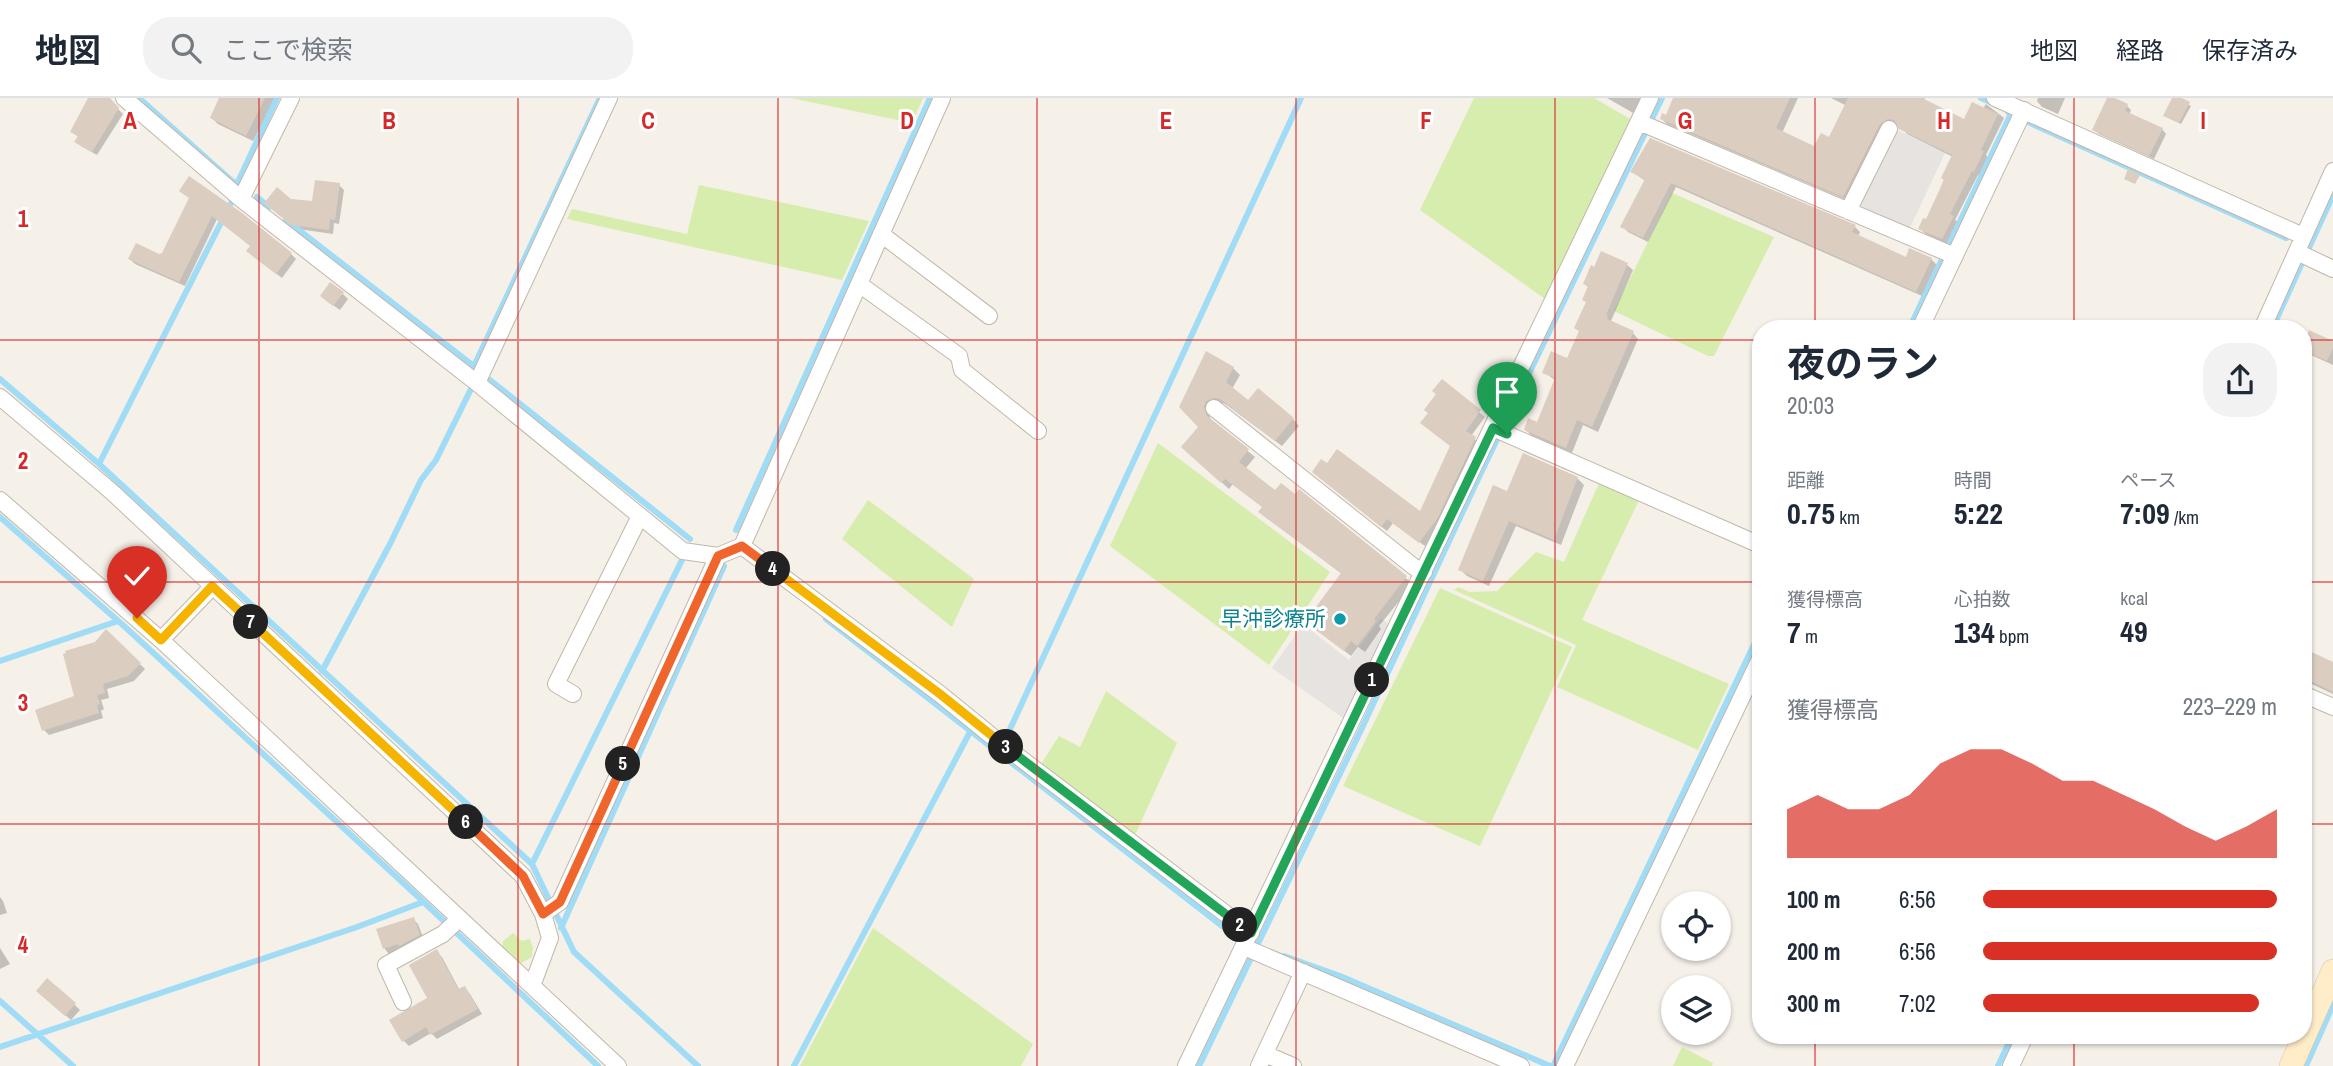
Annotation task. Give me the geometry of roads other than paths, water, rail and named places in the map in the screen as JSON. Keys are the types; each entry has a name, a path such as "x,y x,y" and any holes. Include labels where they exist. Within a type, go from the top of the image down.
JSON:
{"street":[{"path":"124,98 242,199 477,383 683,551 718,556 742,546 942,98"},
{"path":"242,199 291,98"},
{"path":"477,383 609,98"},
{"path":"1186,1066 1251,945 1424,572 1499,431 1644,124 1650,98"},
{"path":"1923,320 1949,254 2016,108 2303,236"},
{"path":"1644,124 1949,254"},
{"path":"1848,211 1889,129"},
{"path":"2267,320 2304,255 2303,236 2333,172"},
{"path":"881,234 989,316"},
{"path":"2304,255 2333,270"},
{"path":"859,285 959,356 962,370 1038,430"},
{"path":"0,397 112,492 523,876 549,910"},
{"path":"1214,408 1414,567 1424,572"},
{"path":"1499,431 1752,542"},
{"path":"0,500 161,640 618,1066"},
{"path":"573,694 556,684 640,516"},
{"path":"742,546 940,694 1251,945 1303,972 1500,1062 1521,1066"},
{"path":"532,986 550,938 549,910 718,556"},
{"path":"161,640 212,586"},
{"path":"1565,1066 1752,676"},
{"path":"2312,698 2333,707"},
{"path":"403,1002 386,965 443,934 459,919"},
{"path":"2312,1018 2333,971"},
{"path":"1293,1066 1262,1060 1303,972"},
{"path":"2011,1066 2021,1044"},
{"path":"2291,1066 2301,1044"}],"waterway":[{"path":"139,98 233,182 239,183"},
{"path":"238,182 277,98"},
{"path":"474,366 600,98"},
{"path":"736,530 930,98"},
{"path":"999,753 1301,98"},
{"path":"1199,1066 1662,98"},
{"path":"1981,98 1993,103"},
{"path":"2006,109 2010,114 2286,238"},
{"path":"1913,320 2011,110"},
{"path":"2276,320 2333,195"},
{"path":"257,197 269,207"},
{"path":"99,464 231,203"},
{"path":"286,220 475,367"},
{"path":"0,379 99,464 532,864 574,952 698,1066"},
{"path":"490,380 690,539"},
{"path":"322,671 421,480 436,460 471,389"},
{"path":"0,517 124,626 598,1066"},
{"path":"532,864 682,560"},
{"path":"561,928 724,566"},
{"path":"826,619 1231,933"},
{"path":"0,661 118,621"},
{"path":"1553,1066 1752,649"},
{"path":"794,1066 971,730"},
{"path":"0,1047 357,927 423,902"},
{"path":"1284,956 1340,976 1550,1066"},
{"path":"0,1001 73,1066"},
{"path":"2306,1066 2333,1005"},
{"path":"1998,1066 2008,1044"}],"place":[{"name":"早沖診療所","path":"1340,619"}]}
